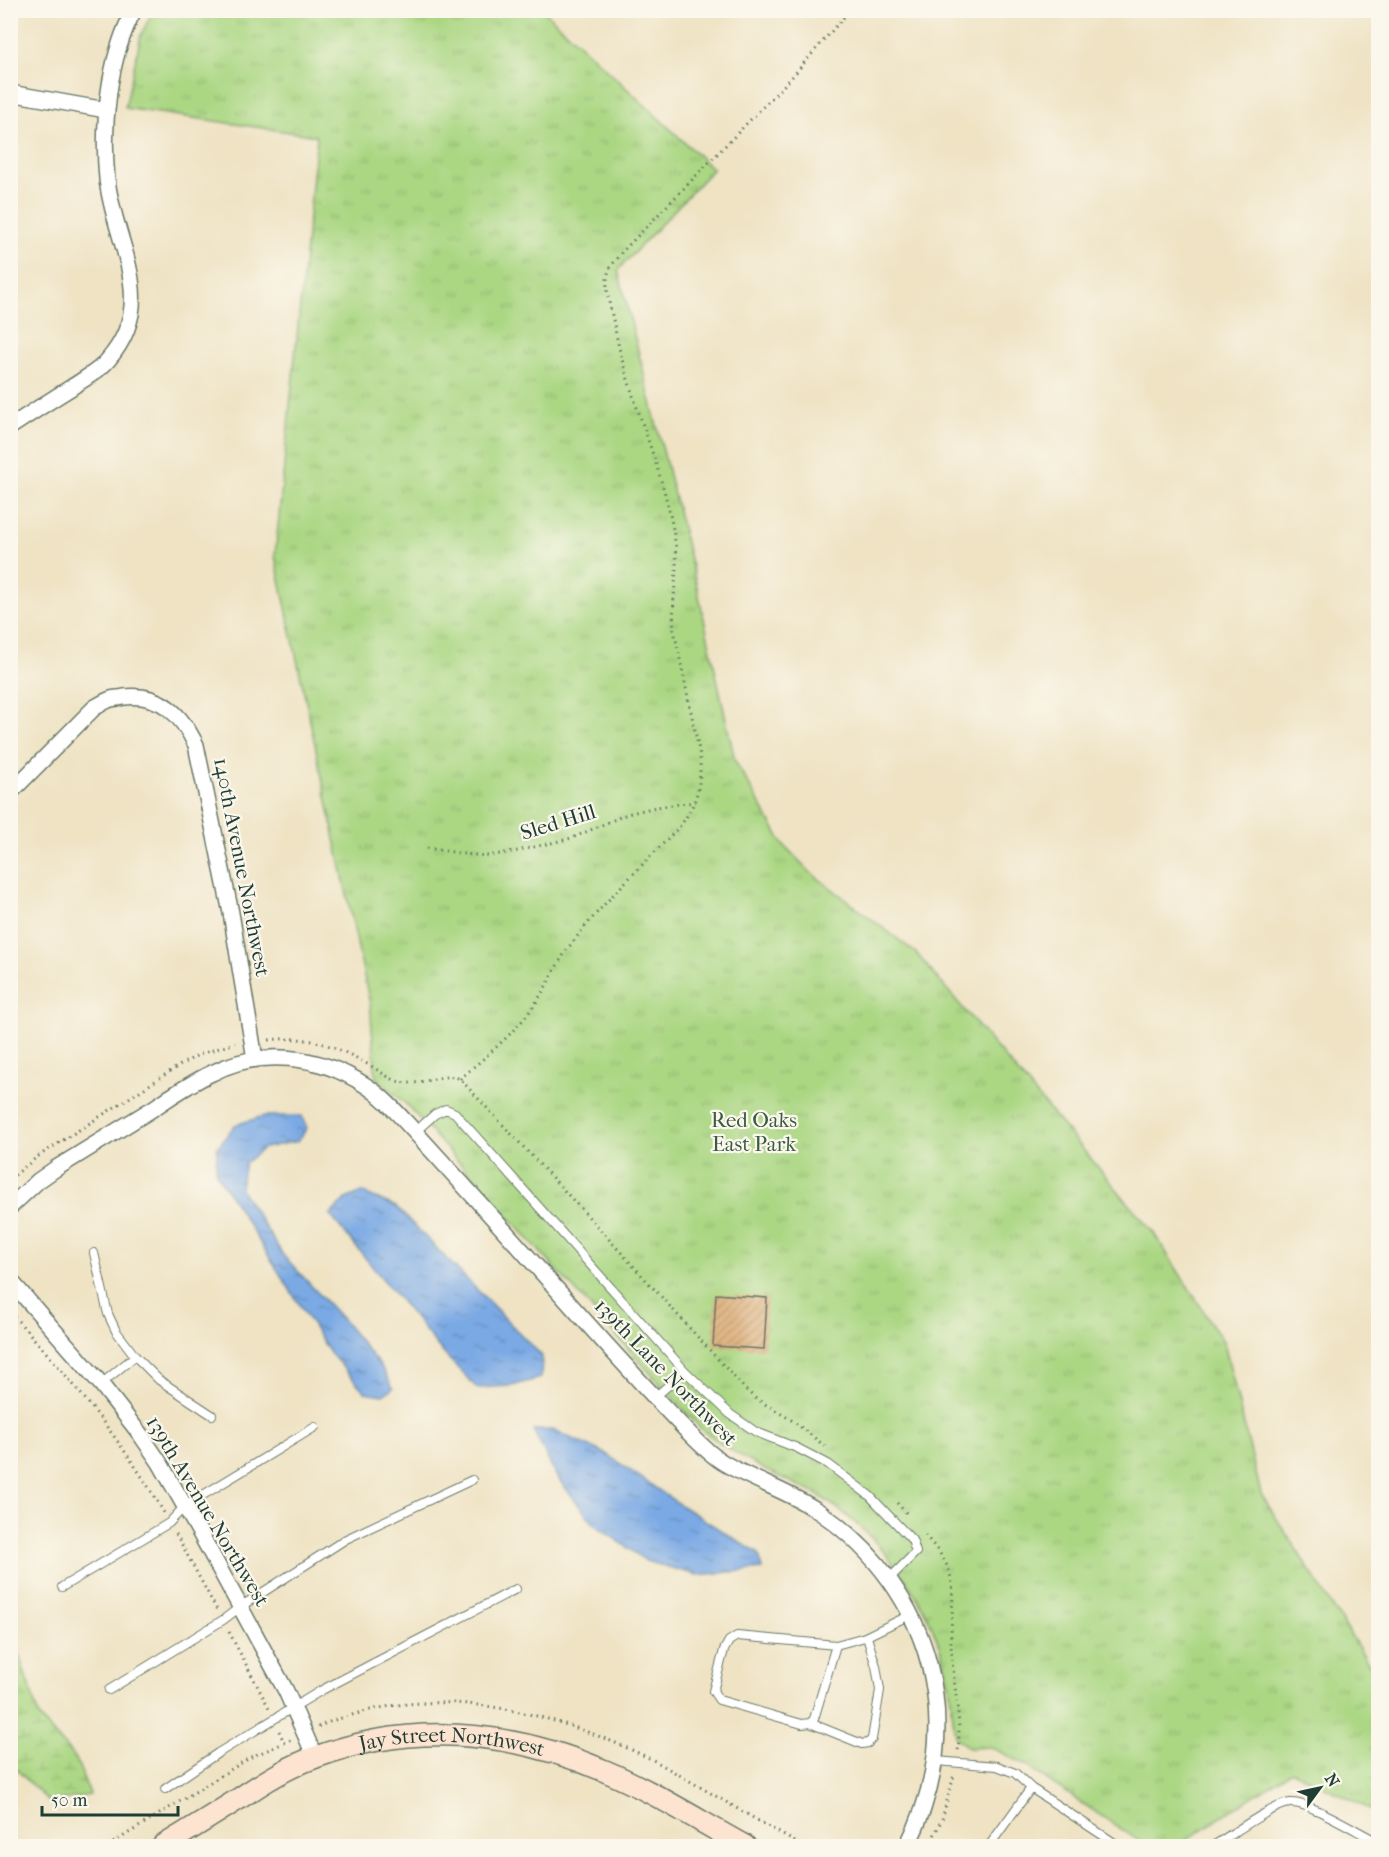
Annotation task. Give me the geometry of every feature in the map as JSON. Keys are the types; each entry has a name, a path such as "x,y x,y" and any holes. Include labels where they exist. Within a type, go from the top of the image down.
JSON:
{"street":[{"path":"10,427 107,362 124,339 130,320 134,300 132,276 114,212 105,147 106,110 117,57 128,21 134,10"},
{"path":"10,93 106,110"},
{"name":"140th Avenue Northwest","path":"10,793 94,708 111,699 144,697 168,706 188,728 196,745 231,913 255,1059"},
{"name":"139th Lane Northwest","path":"10,1207 55,1169 191,1084 228,1066 255,1059 301,1060 320,1064 346,1074 367,1086 387,1102 415,1132 685,1429 723,1462 796,1497 839,1526 860,1545 889,1579 910,1614 928,1660 938,1730 936,1761 925,1807 907,1846"},
{"name":"139th Avenue Northwest","path":"10,1280 101,1384 160,1463 286,1691 315,1757"},
{"name":"Jay Street Northwest","path":"163,1846 275,1776 315,1757 354,1745 403,1736 448,1734 487,1737 530,1745 568,1757 640,1788 745,1846"}],"lane":[{"path":"415,1132 435,1114 446,1109 455,1113 685,1371 730,1414 756,1432 797,1448 828,1464 870,1496 912,1540 916,1552 889,1579"},
{"path":"94,1253 108,1314 116,1330 135,1356 159,1380 212,1415"},
{"path":"101,1384 135,1356"},
{"path":"655,1397 685,1371"},
{"path":"62,1587 169,1522 185,1506 315,1426"},
{"path":"109,1690 223,1620 346,1539 472,1480"},
{"path":"165,1789 218,1753 322,1690 516,1589"},
{"path":"867,1637 876,1666 880,1690 872,1739 868,1743 862,1744 810,1723 802,1724 719,1700 713,1691 724,1650 729,1641 737,1636 836,1645 867,1637 910,1614"},
{"path":"810,1723 814,1719 836,1645"},
{"path":"936,1761 997,1766 1015,1773 1031,1788 1119,1846"},
{"path":"989,1846 1031,1788"},
{"path":"1213,1846 1278,1806 1292,1803 1311,1808 1378,1842"}],"path":[{"path":"460,1079 528,1015 560,958 573,941 680,826 695,802 699,786 700,755 672,611 677,564 674,532 661,478 617,341 608,294 609,272 622,252 791,78 850,10"},
{"name":"Sled Hill","path":"428,848 488,856 572,838 627,814 656,807 695,802"},
{"path":"10,1179 38,1157 177,1067 198,1055 238,1042"},
{"path":"707,1347 750,1394 793,1421 830,1450"},
{"path":"896,1502 911,1518"},
{"path":"924,1533 939,1553 950,1575 952,1606 950,1640 958,1719 958,1746"},
{"path":"108,1846 243,1761 284,1742"},
{"path":"929,1846 942,1819 953,1784"}],"green space":[{"name":"Red Oaks East Park","path":"153,11 544,11 713,169 618,270 697,587 735,761 783,844 810,872 916,953 1153,1232 1224,1343 1261,1494 1378,1678 1378,1813 1292,1771 1177,1846 1145,1845 1025,1765 991,1747 969,1748 955,1737 945,1665 927,1616 914,1592 881,1549 862,1529 821,1497 750,1462 702,1430 406,1104 376,1078 370,1004 275,556 317,136 125,108 141,35"},
{"path":"10,1619 39,1717 76,1759 90,1795 49,1802 11,1764"}],"water":[{"path":"264,1116 302,1116 307,1128 298,1141 264,1148 245,1163 240,1188 283,1255 341,1318 382,1368 393,1388 383,1395 365,1392 330,1353 216,1173 217,1148 235,1125"},
{"path":"362,1192 396,1207 542,1356 541,1378 512,1386 477,1388 445,1355 330,1215 346,1199"},
{"path":"533,1430 553,1430 606,1454 682,1506 759,1554 762,1569 697,1575 646,1561 593,1523 557,1477"}],"building":[{"path":"716,1294 767,1298 764,1349 713,1346"}]}
